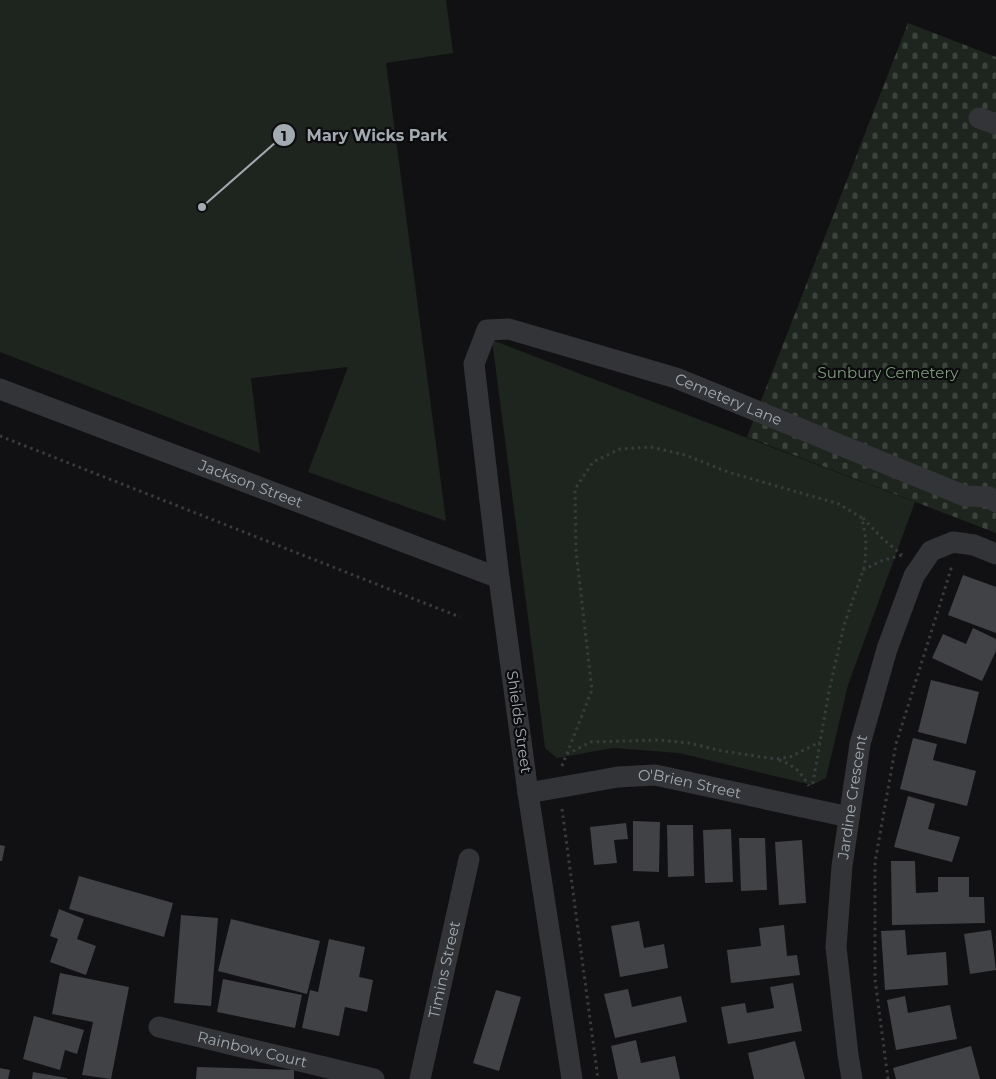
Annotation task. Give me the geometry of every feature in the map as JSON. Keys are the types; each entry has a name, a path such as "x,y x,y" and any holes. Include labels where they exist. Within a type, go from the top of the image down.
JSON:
{"street":[{"name":"Cemetery Lane","path":"474,364 487,330 509,329 676,378 966,496 994,497"},
{"name":"Shields Street","path":"474,364 499,578 528,793 572,1079"},
{"name":"Jackson Street","path":"0,389 499,578"},
{"name":"Jardine Crescent","path":"852,1079 836,947 842,866 860,744 887,649 914,576 930,551 953,542 974,545 996,554"},
{"name":"O'Brien Street","path":"528,793 618,777 655,775 849,818"},
{"name":"Timins Street","path":"420,1079 469,859"},
{"name":"Rainbow Court","path":"160,1027 374,1079"}],"path":[{"path":"0,436 460,617"},
{"path":"598,1079 558,774 592,690 576,551 575,489 593,462 620,449 651,447 685,455 728,472 840,504 862,518 902,555 920,567 951,569 896,744 875,862 875,979 888,1079"},
{"path":"567,754 592,742 659,740 688,743 722,751 776,759 792,765 802,775 812,791 829,691 844,625 865,565 866,540 862,518"},
{"path":"863,570 881,561 902,555"},
{"path":"776,759 790,757 820,742"}],"green space":[{"path":"0,0 446,0 453,53 386,63 446,521 308,472 348,367 251,378 260,453 0,352"},
{"name":"Sunbury Cemetery","path":"908,23 996,57 996,533 747,437"},
{"path":"492,340 915,502 848,685 826,778 812,785 679,753 613,748 557,758 545,748"}],"building":[{"path":"963,575 996,587 996,633 948,615"},
{"path":"973,628 996,639 996,651 982,681 932,658 943,634 966,644"},
{"path":"931,680 979,692 966,744 918,732"},
{"path":"913,738 937,744 933,760 976,771 967,806 900,789"},
{"path":"908,796 935,804 928,829 960,837 952,862 894,847"},
{"path":"633,821 660,822 659,872 633,871"},
{"path":"626,823 628,839 614,840 617,863 594,865 590,827"},
{"path":"667,825 693,825 694,876 668,877"},
{"path":"731,829 733,882 705,883 703,830"},
{"path":"739,838 765,838 767,890 741,891"},
{"path":"802,840 806,903 779,905 775,842"},
{"path":"0,845 5,846 2,861 0,861"},
{"path":"891,861 915,861 916,893 938,892 938,877 969,877 969,897 984,897 985,923 892,925"},
{"path":"79,876 173,903 164,937 69,909"},
{"path":"59,909 84,919 77,939 96,946 86,975 50,962 58,939 50,936"},
{"path":"181,915 218,918 211,1006 174,1003"},
{"path":"231,919 320,941 307,994 218,971"},
{"path":"639,921 644,948 664,944 668,968 620,977 611,926"},
{"path":"784,925 787,956 797,955 800,975 731,983 727,950 761,946 759,928"},
{"path":"905,930 907,955 946,952 948,985 885,990 881,931"},
{"path":"991,930 996,970 970,974 964,934"},
{"path":"329,939 365,947 359,977 373,980 367,1012 345,1007 339,1036 302,1028 310,990 318,992"},
{"path":"60,973 129,987 111,1079 82,1075 93,1022 52,1014"},
{"path":"223,979 302,995 295,1028 217,1012"},
{"path":"793,983 802,1031 728,1044 721,1007 745,1003 747,1013 774,1008 770,987"},
{"path":"628,989 632,1007 681,996 687,1022 615,1038 604,994"},
{"path":"496,990 521,997 499,1071 473,1063"},
{"path":"905,996 908,1013 950,1005 957,1039 896,1050 887,1000"},
{"path":"34,1016 84,1030 77,1054 65,1050 60,1070 23,1059"},
{"path":"636,1040 641,1063 675,1056 680,1079 618,1079 611,1046"},
{"path":"795,1041 805,1079 754,1079 748,1053"},
{"path":"971,1046 980,1079 896,1079 893,1068"},
{"path":"197,1067 294,1070 294,1079 196,1079"},
{"path":"0,1068 10,1070 8,1079 0,1079"},
{"path":"33,1072 67,1078 67,1079 32,1079"}],"place":[{"name":"Mary Wicks Park","path":"202,207"}]}
